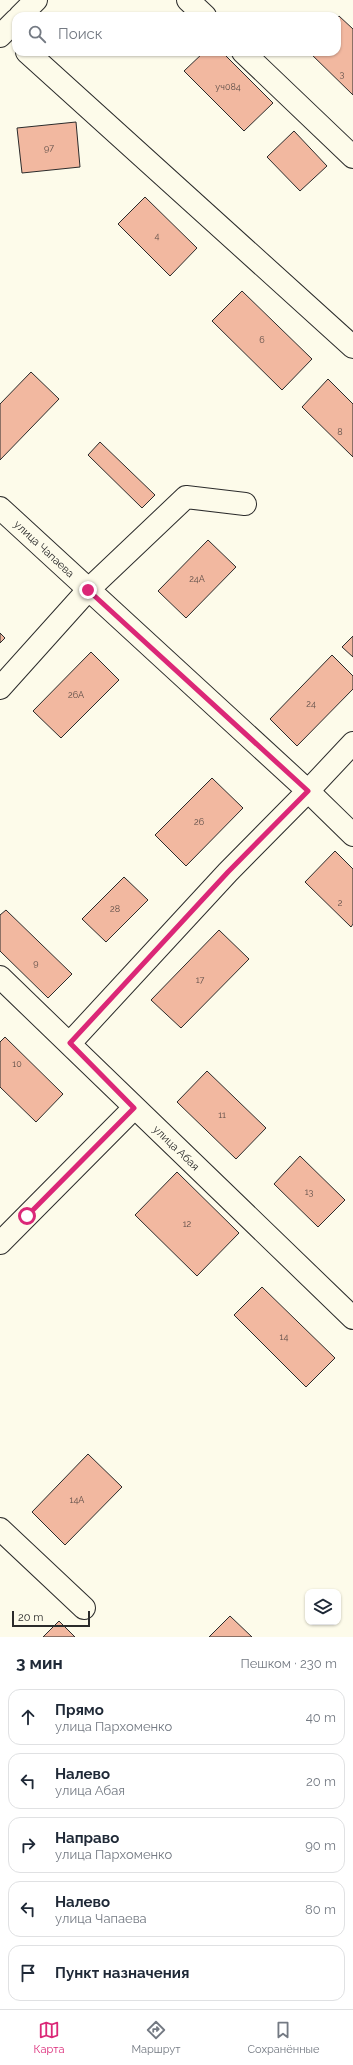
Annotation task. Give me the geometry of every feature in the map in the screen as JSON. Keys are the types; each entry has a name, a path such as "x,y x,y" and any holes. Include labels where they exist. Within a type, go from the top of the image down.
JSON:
{"street":[{"path":"24,12 36,0"},
{"path":"188,0 201,12"},
{"path":"31,56 353,346"},
{"path":"247,56 353,157"},
{"path":"0,688 88,590 186,498 245,504"},
{"name":"улица Чапаева","path":"0,508 308,791 353,835"},
{"path":"70,1043 228,872 353,743"},
{"name":"улица Абая","path":"0,977 353,1318"},
{"path":"0,1243 134,1108"},
{"path":"0,1528 84,1608"}],"building":[{"path":"341,18 353,29 353,95 313,56 341,56"},
{"path":"200,56 226,56 273,103 244,131 184,71"},
{"path":"76,122 80,167 22,173 17,128"},
{"path":"294,131 327,166 300,191 267,157"},
{"path":"145,197 197,248 170,276 118,224"},
{"path":"242,291 312,359 282,390 212,321"},
{"path":"31,372 59,399 0,460 0,404"},
{"path":"328,379 353,404 353,457 302,407"},
{"path":"100,442 155,495 142,508 88,455"},
{"path":"208,540 236,567 186,618 158,591"},
{"path":"0,633 5,638 0,643"},
{"path":"353,636 353,657 342,647"},
{"path":"91,652 119,680 61,738 33,711"},
{"path":"332,655 353,676 353,689 297,746 270,719"},
{"path":"212,778 243,808 186,866 155,835"},
{"path":"335,851 353,869 353,924 351,927 305,882"},
{"path":"124,877 148,900 106,942 82,919"},
{"path":"6,910 72,974 48,998 0,951 0,915"},
{"path":"219,930 249,959 181,1028 151,1000"},
{"path":"5,1037 63,1094 36,1122 0,1087 0,1042"},
{"path":"207,1071 266,1128 236,1159 177,1102"},
{"path":"300,1156 345,1200 318,1227 274,1184"},
{"path":"177,1172 239,1233 197,1276 135,1215"},
{"path":"262,1287 335,1358 306,1387 234,1315"},
{"path":"88,1454 122,1487 65,1545 32,1512"},
{"path":"230,1616 252,1637 209,1637"},
{"path":"59,1621 75,1637 43,1637"}],"route":[{"path":"27,1216 134,1108 70,1043 228,872 308,791 88,590"}]}
